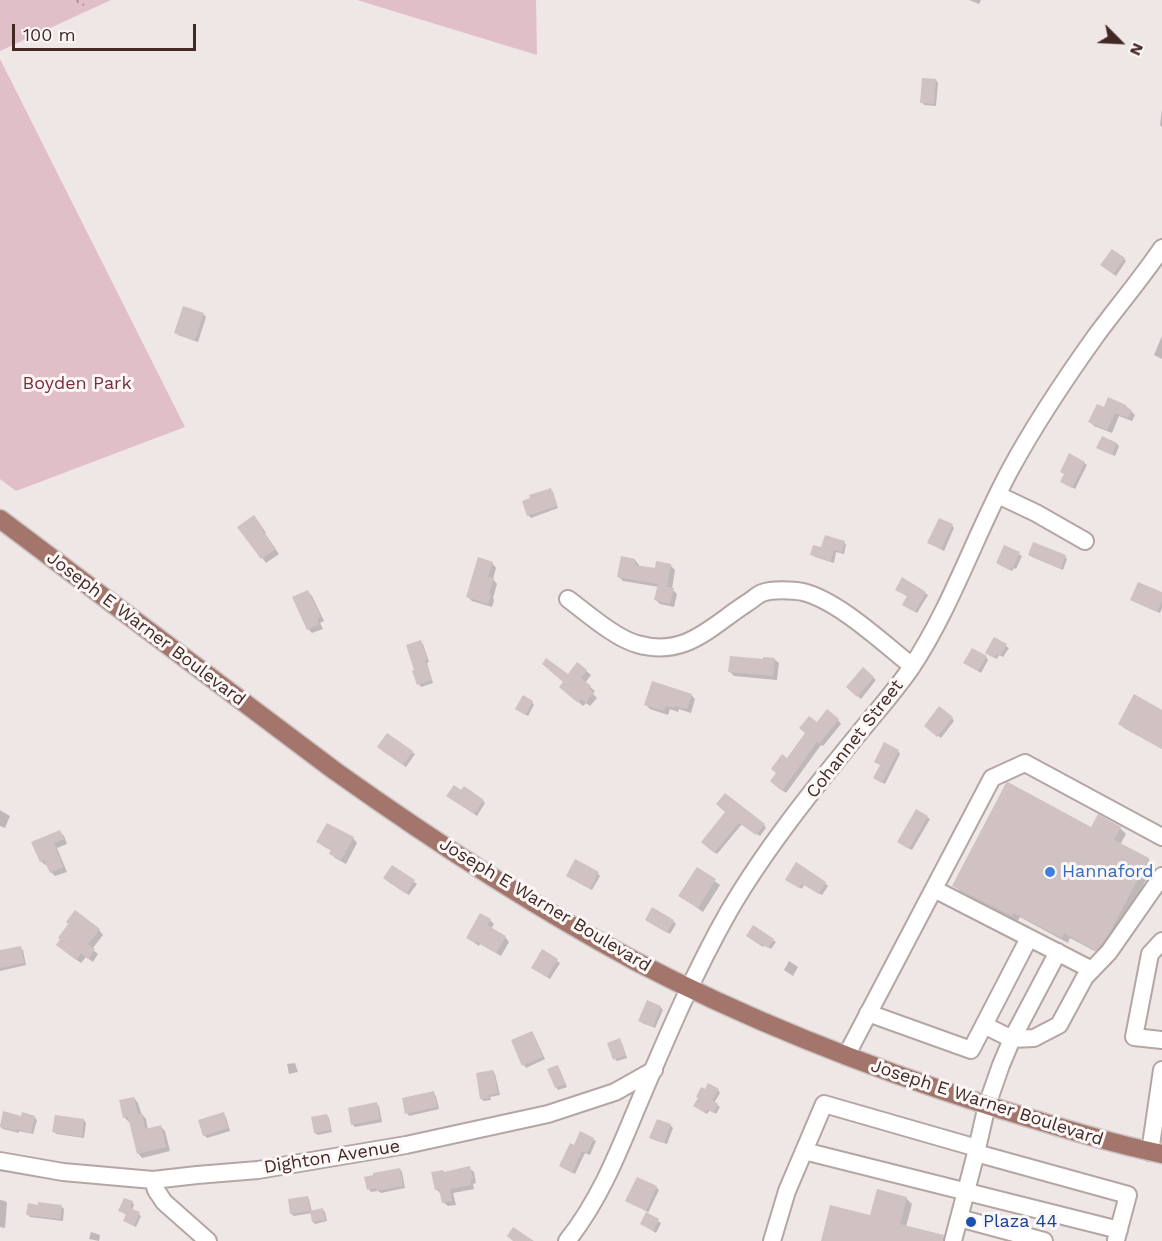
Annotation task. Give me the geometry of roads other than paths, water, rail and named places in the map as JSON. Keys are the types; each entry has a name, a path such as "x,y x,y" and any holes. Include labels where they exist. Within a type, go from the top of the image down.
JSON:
{"main road":[{"name":"Joseph E Warner Boulevard","path":"0,519 390,810 452,852 554,915 635,960 763,1022 873,1067 987,1105 1117,1144 1156,1153"}],"street":[{"name":"Cohannet Street","path":"567,1241 597,1197 689,988 746,883 807,800 912,666 946,605 1010,470 1048,406 1096,336 1135,287 1162,248"},
{"path":"998,495 1036,513 1085,541"},
{"path":"568,599 619,636 636,644 659,648 682,645 706,632 763,592 787,590 802,592 821,598 848,615 912,666"},
{"path":"846,1056 992,778 1025,763 1162,837"},
{"path":"984,1025 1012,1039 1034,1038 1059,1024 1085,977 1109,952 1162,876"},
{"path":"934,889 1092,970"},
{"path":"868,1013 971,1050 1029,938"},
{"path":"1162,941 1150,954 1134,1037 1162,1041"},
{"path":"953,1241 987,1105 1001,1065 1012,1039 1058,952"},
{"name":"Dighton Avenue","path":"0,1161 63,1172 153,1180 197,1174 258,1170 406,1145 548,1114 615,1092 654,1070"},
{"path":"1156,1153 1162,1071"},
{"path":"772,1241 787,1191 804,1151 824,1104 1128,1195 1117,1236 966,1191 804,1151"},
{"path":"153,1180 164,1202 208,1241"},
{"path":"959,1218 1044,1241"}],"place":[{"name":"Hannaford","path":"1050,872"},
{"name":"Plaza 44","path":"971,1222"}],"park label":[{"name":"Boyden Park","path":"77,384"}]}
